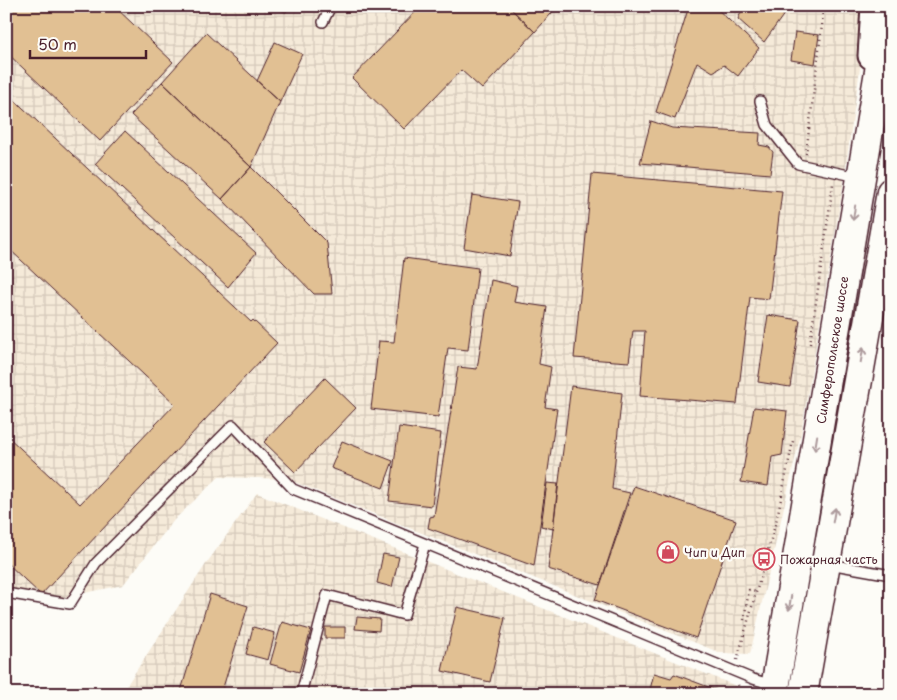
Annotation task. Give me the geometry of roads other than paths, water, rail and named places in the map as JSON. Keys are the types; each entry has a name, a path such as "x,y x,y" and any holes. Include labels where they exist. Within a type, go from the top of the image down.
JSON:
{"main road":[{"path":"868,131 874,6"},
{"name":"Симферопольское шоссе","path":"775,690 848,175 868,131 890,6"},
{"path":"803,694 891,192"}],"lane":[{"path":"323,22 331,6"},
{"path":"760,102 767,125 798,164 848,175"},
{"path":"6,593 70,604 96,564 233,425 293,489 734,671 775,690"},
{"path":"301,694 327,595 404,615 425,544"},
{"path":"826,563 891,575"}],"place":[{"name":"Чип и Дип","path":"668,552"},
{"name":"Пожарная часть","path":"764,559"}]}
